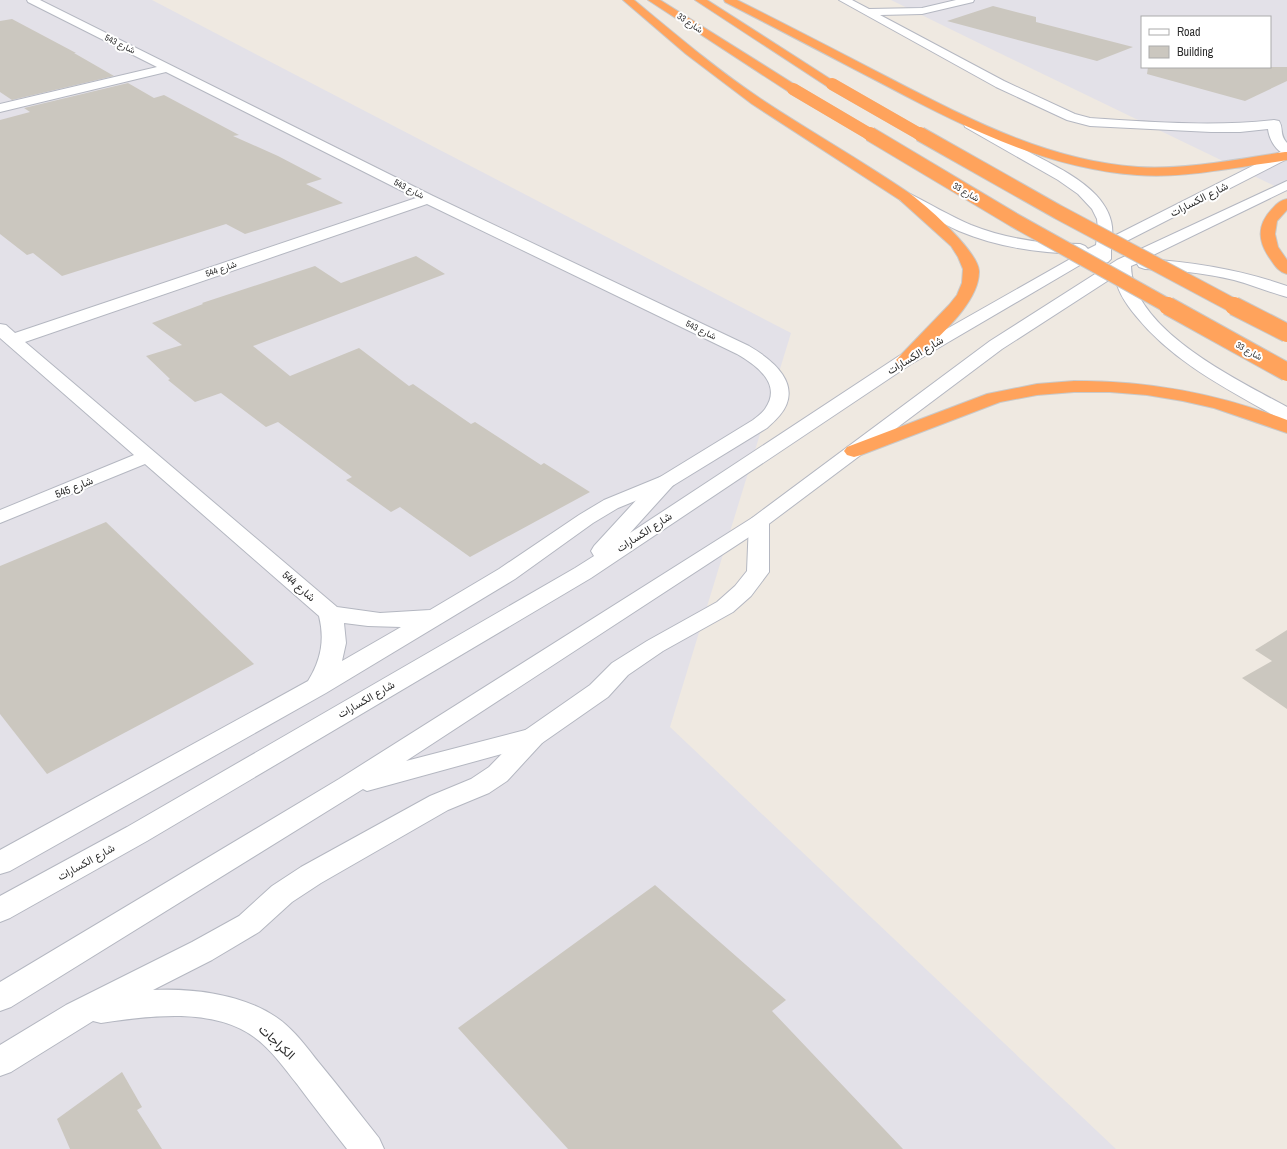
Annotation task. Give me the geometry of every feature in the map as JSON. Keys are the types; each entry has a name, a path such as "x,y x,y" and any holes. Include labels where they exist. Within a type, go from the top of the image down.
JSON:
{"highway":[{"path":"628,0 695,56 750,97 905,197 956,243 966,256 970,269 970,283 966,296 905,360"},
{"name":"شارع 33","path":"653,0 793,89 1014,220 1287,372"},
{"path":"700,0 832,84 1056,211 1287,333"},
{"path":"729,0 970,124 1044,154 1080,163 1118,169 1179,171 1286,154"},
{"path":"1287,203 1274,215 1269,223 1267,231 1271,248 1287,269"},
{"path":"854,451 988,401 1031,391 1064,387 1126,388 1168,393 1205,400 1241,410 1287,427"}],"street":[{"name":"شارع 543","path":"32,0 428,199 743,350 760,360 772,372 779,385 779,398 773,412 760,424 667,481"},
{"path":"844,0 1007,87 1055,111 1079,120 1108,124 1210,128 1248,127 1274,124 1275,137 1286,154"},
{"path":"869,12 911,12 965,1"},
{"path":"901,30 916,19 949,9 965,1"},
{"path":"0,108 168,68"},
{"path":"970,124 1068,180 1091,199 1104,220 1113,257 1125,284 1132,299 1145,318 1164,337 1189,356 1213,372 1287,415"},
{"name":"شارع الكسارات","path":"0,998 348,786 759,522 1113,257 1286,154"},
{"name":"شارع الكسارات","path":"0,910 137,834 583,572 905,360 1074,262 1153,250 1287,186"},
{"path":"905,197 966,228 1009,242 1200,269 1233,275 1287,292"},
{"name":"شارع 544","path":"7,334 428,199"},
{"name":"شارع 544","path":"7,334 330,613 350,617 393,621 437,616"},
{"name":"شارع 545","path":"0,517 148,456"},
{"path":"583,572 667,481"},
{"path":"0,863 317,688 507,574 586,519 611,504 667,481"},
{"path":"0,1062 77,1014 202,951 249,924 282,894 311,875 439,803 480,786 498,774 533,737 599,691 620,669 655,646 725,607 743,591 758,572 759,522"},
{"path":"317,688 329,668 335,648 335,630 330,613"},
{"path":"348,786 533,737"},
{"name":"الكراجات","path":"77,1014 135,1004 183,1002 232,1011 265,1026 292,1053 368,1149"}],"shaded area":[{"path":"0,0 152,0 791,333 670,727 1116,1149 0,1149"},
{"path":"891,0 1287,0 1287,192 991,49"}],"building":[{"path":"993,6 1036,17 1036,22 1133,47 1097,61 947,21"},
{"path":"12,19 76,53 74,53 114,76 12,100 0,92 0,21"},
{"path":"1287,67 1287,81 1245,101 1147,74 1148,68"},
{"path":"128,83 154,98 164,95 239,135 233,136 278,156 322,179 306,184 343,203 245,234 226,224 62,276 33,253 27,255 0,234 0,120 30,112 24,108"},
{"path":"416,256 445,274 253,346 290,376 359,348 409,386 413,384 471,424 475,422 541,465 544,463 590,492 470,557 400,507 391,512 346,480 352,477 278,422 266,427 221,393 195,402 168,380 170,379 146,356 182,345 152,323 203,304 202,303 315,266 341,283"},
{"path":"106,522 254,664 47,774 0,714 0,566"},
{"path":"1287,630 1287,709 1242,678 1272,661 1255,650"},
{"path":"655,885 786,1000 772,1011 903,1149 568,1149 458,1028"},
{"path":"122,1072 142,1107 137,1110 162,1149 70,1149 57,1119"}]}
